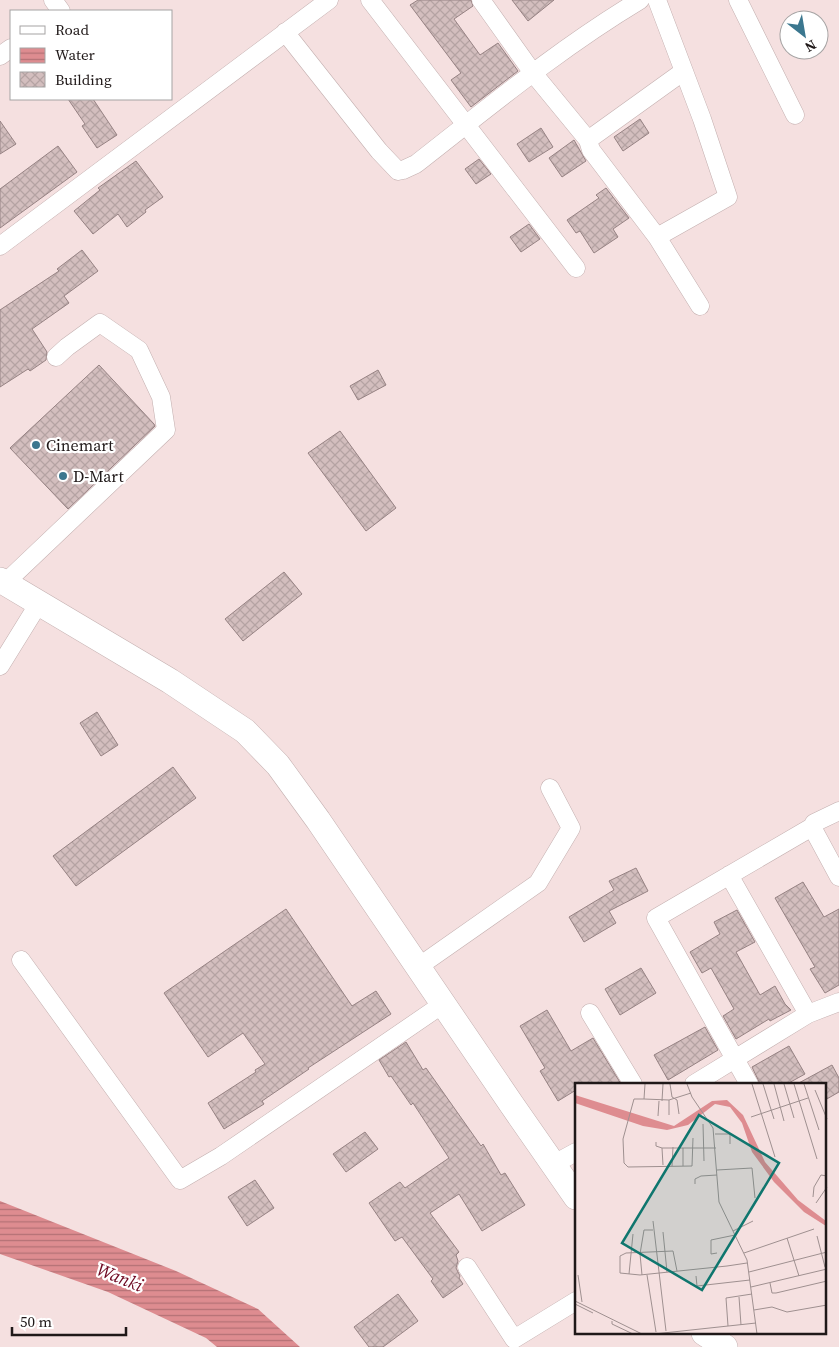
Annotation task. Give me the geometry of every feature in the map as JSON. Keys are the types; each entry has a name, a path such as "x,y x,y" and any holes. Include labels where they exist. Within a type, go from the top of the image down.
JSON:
{"street":[{"path":"0,246 329,0"},
{"path":"370,0 576,268"},
{"path":"481,0 533,73 588,140 591,150 657,237 700,306"},
{"path":"285,32 379,151 398,171 416,164 533,73 606,20 640,0"},
{"path":"657,0 728,197 657,237"},
{"path":"738,0 795,114"},
{"path":"588,140 684,71"},
{"path":"56,357 100,323 139,350 162,397 166,430 3,581 170,681 244,731 278,765 318,820 575,1196"},
{"path":"0,666 39,603"},
{"path":"418,967 538,883 571,828 550,788"},
{"path":"748,1083 656,918 812,827 814,823 839,810"},
{"path":"812,827 839,877"},
{"path":"729,875 808,1014"},
{"path":"22,960 180,1180 221,1156 443,1004"},
{"path":"696,1083 808,1014 839,1002"},
{"path":"590,1013 632,1083"},
{"path":"554,1164 575,1153"},
{"path":"467,1267 514,1339 575,1302"},
{"path":"706,1334 725,1347"}],"water":[{"name":"Wanki","path":"0,1201 176,1271 258,1309 300,1347 217,1347 206,1338 108,1292 0,1254"}],"building":[{"path":"418,0 471,0 473,6 454,19 480,55 498,43 518,71 471,107 451,80 461,73 410,5"},
{"path":"512,0 554,0 528,21"},
{"path":"69,100 94,100 117,135 97,148 82,126 85,124"},
{"path":"640,119 649,133 623,151 614,137"},
{"path":"0,121 16,144 0,154"},
{"path":"541,128 553,147 529,162 517,144"},
{"path":"574,140 586,161 562,177 549,158"},
{"path":"58,146 77,172 0,228 0,189"},
{"path":"479,159 491,174 476,184 465,169"},
{"path":"136,161 163,197 145,210 146,212 127,227 118,214 93,234 74,211 100,190 98,188"},
{"path":"606,188 629,218 613,229 618,237 594,253 580,231 576,233 567,220 599,198 596,195"},
{"path":"529,224 540,239 521,252 510,237"},
{"path":"82,250 98,271 64,296 69,303 32,329 47,352 46,360 0,387 0,310 59,271 57,269"},
{"path":"99,365 155,426 68,509 10,448"},
{"path":"378,370 386,385 358,400 350,386"},
{"path":"340,431 396,508 366,531 308,453"},
{"path":"284,572 302,594 243,641 225,619"},
{"path":"97,712 118,745 101,756 80,723"},
{"path":"173,767 196,798 76,886 53,856"},
{"path":"636,868 648,891 609,911 616,923 584,942 569,917 614,890 609,881"},
{"path":"803,882 824,917 839,909 839,985 825,993 810,969 815,967 775,898"},
{"path":"286,909 352,1006 376,991 391,1014 308,1068 262,1101 264,1104 224,1129 208,1103 256,1072 255,1070 265,1064 243,1033 208,1057 164,993"},
{"path":"737,910 755,942 736,952 760,995 775,986 785,1004 791,1010 770,1021 769,1019 736,1039 723,1016 734,1009 711,968 702,973 690,952 720,934 714,922"},
{"path":"641,968 656,993 620,1015 605,989"},
{"path":"547,1010 571,1051 593,1038 620,1083 575,1083 575,1091 558,1101 540,1071 545,1068 520,1026"},
{"path":"705,1027 718,1050 668,1080 654,1055"},
{"path":"406,1042 423,1070 426,1068 481,1146 483,1144 501,1175 505,1173 525,1205 482,1231 459,1194 430,1213 459,1252 456,1255 458,1261 456,1268 463,1284 443,1298 431,1281 433,1279 402,1237 395,1241 369,1203 400,1182 405,1188 449,1158 413,1103 411,1105 391,1076 389,1077 379,1060"},
{"path":"789,1046 805,1074 789,1083 760,1083 752,1067"},
{"path":"832,1065 839,1078 839,1092 826,1099 826,1083 799,1083"},
{"path":"365,1132 378,1149 346,1172 333,1154"},
{"path":"255,1180 274,1208 247,1226 228,1197"},
{"path":"398,1294 418,1321 383,1347 369,1347 354,1327"}],"place":[{"name":"Cinemart","path":"36,445"},
{"name":"D-Mart","path":"63,476"}]}
